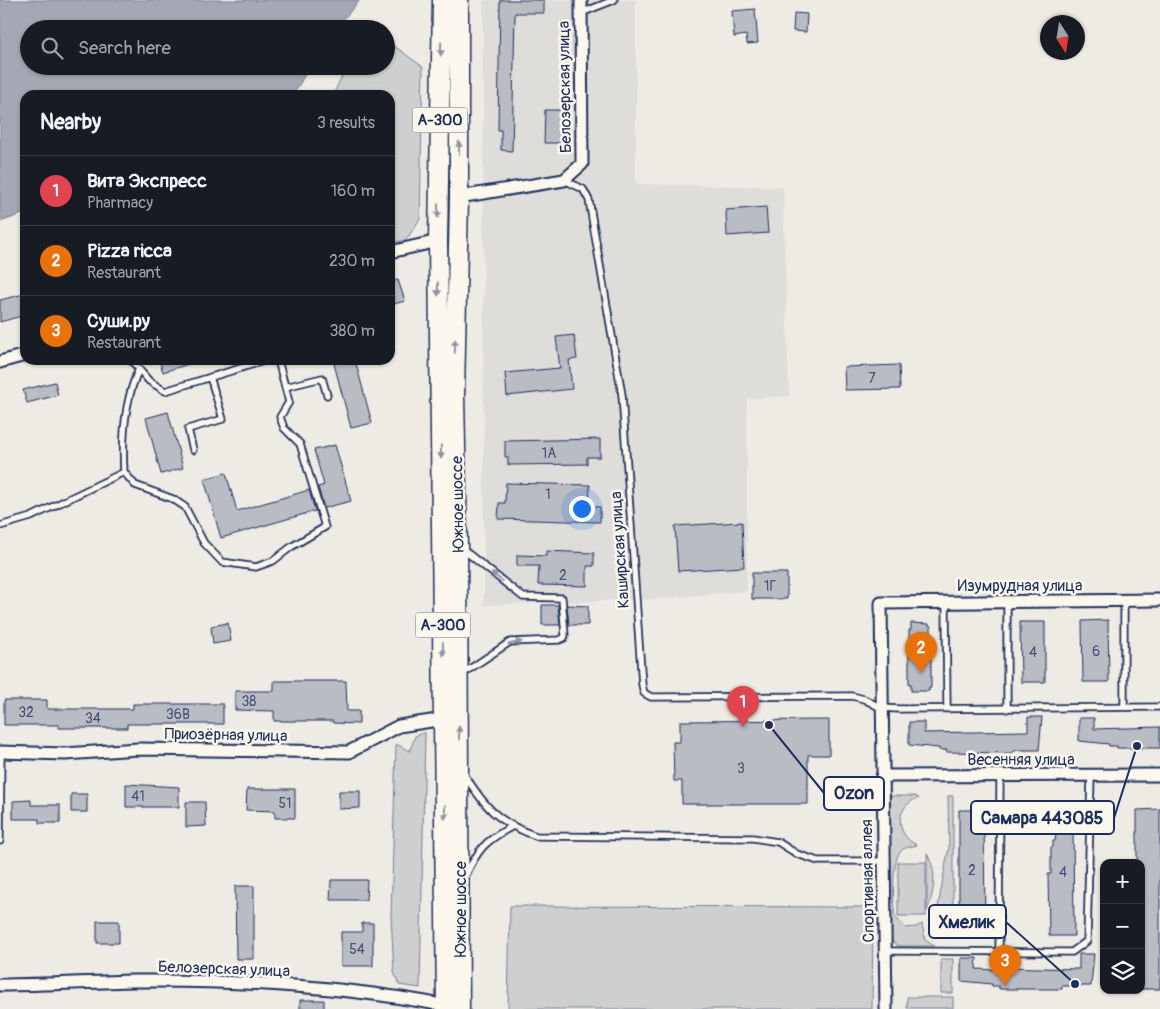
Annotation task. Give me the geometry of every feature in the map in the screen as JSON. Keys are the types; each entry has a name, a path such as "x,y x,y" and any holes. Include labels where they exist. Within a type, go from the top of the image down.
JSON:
{"main road":[{"name":"Южное шоссе","path":"442,0 438,241 444,719 451,1008"},
{"name":"Южное шоссе","path":"451,1008 460,889 455,395 459,197 459,0"}],"street":[{"name":"Белозерская улица","path":"564,180 582,164 581,0"},
{"path":"459,197 564,180"},
{"path":"395,251 438,241"},
{"path":"0,362 20,356"},
{"name":"Изумрудная улица","path":"881,603 1160,600"},
{"name":"Спортивная аллея","path":"881,603 886,1009"},
{"name":"Приозёрная улица","path":"0,752 64,754 138,749 349,752 399,726 444,719"},
{"name":"Весенняя улица","path":"882,776 1160,775"},
{"name":"Белозерская улица","path":"0,985 134,981 263,983 385,996 451,1008"}],"lane":[{"path":"580,13 614,0"},
{"name":"Каширская улица","path":"564,180 583,189 589,200 622,395 644,693 651,697 852,696 864,699 881,708"},
{"path":"135,365 149,381 166,391 250,365"},
{"path":"139,369 130,387 122,444 124,472 135,485 173,499 185,507 204,543 222,562 256,567 273,561 291,547 325,526 300,444 284,428 280,417 289,402 279,365"},
{"path":"193,450 188,429 223,419 210,377"},
{"path":"285,386 322,378 327,395"},
{"path":"0,526 31,517 124,472"},
{"path":"458,546 523,597 562,598 565,635 564,638 559,640 510,642 458,676"},
{"path":"1124,600 1124,707"},
{"path":"1006,601 1007,709"},
{"path":"946,602 947,709"},
{"path":"881,708 1160,708"},
{"path":"0,752 0,841"},
{"path":"459,766 483,804 512,827 536,836 754,838 778,842 797,854 818,861 883,861"},
{"path":"999,952 1000,776"},
{"path":"884,951 1072,952 1087,941 1091,776"},
{"path":"460,889 474,858 490,838 512,827"}],"shaded area":[{"path":"0,0 360,0 343,20 20,20 20,75 305,75 296,90 20,90 20,215 0,222"},
{"path":"483,0 636,0 636,184 783,187 789,396 747,399 747,591 653,599 484,605"},
{"path":"395,47 423,67 420,219 406,240 395,242 395,90 335,90 343,75 395,75"},
{"path":"425,732 420,988 399,985 394,972 391,916 396,744 410,751 415,736"},
{"path":"890,796 915,796 919,798 905,807 900,820 904,834 917,845 904,849 897,857 894,883 895,917 906,928 922,924 925,940 934,946 898,946 890,939"},
{"path":"948,796 953,796 953,933 938,907 949,846"},
{"path":"927,854 933,868 934,882 932,897 927,911"},
{"path":"898,862 926,862 926,916 898,916"},
{"path":"510,906 873,907 872,1009 508,1009"},
{"path":"941,959 953,959 953,993 941,993"},
{"path":"907,997 953,997 953,1008 907,1008"}],"building":[{"path":"500,0 544,0 544,13 515,13 512,151 501,150 501,130 498,130"},
{"path":"755,9 758,43 747,44 746,35 734,37 732,11"},
{"path":"794,13 807,14 806,32 793,31"},
{"path":"545,110 561,110 561,143 544,143"},
{"path":"766,207 768,233 727,236 726,210"},
{"path":"398,280 405,301 395,304 395,281"},
{"path":"20,295 20,316 0,322 0,300"},
{"path":"574,335 577,359 569,360 572,389 507,396 505,373 560,368 556,337"},
{"path":"161,365 185,365 163,372"},
{"path":"334,365 356,365 372,423 351,428"},
{"path":"899,365 900,389 845,390 844,367"},
{"path":"55,382 58,395 27,403 23,390"},
{"path":"168,412 183,468 161,474 146,418"},
{"path":"600,439 600,457 587,457 587,464 508,465 508,457 505,457 505,441"},
{"path":"335,445 351,501 324,508 318,487 324,485 314,450"},
{"path":"226,473 237,511 309,490 315,511 221,538 204,479"},
{"path":"506,483 590,485 589,506 600,507 600,522 498,519 499,503 505,503"},
{"path":"742,522 744,567 678,571 675,526"},
{"path":"546,551 594,553 594,566 587,566 587,586 538,585 539,566 517,566 517,555 546,556"},
{"path":"752,573 787,573 787,599 752,599"},
{"path":"542,605 558,605 560,625 542,625"},
{"path":"567,605 588,606 588,625 569,625"},
{"path":"1108,620 1109,682 1083,682 1082,621"},
{"path":"1020,622 1045,622 1045,682 1021,682"},
{"path":"228,623 231,641 213,644 211,626"},
{"path":"911,623 929,624 931,626 931,688 929,688 929,691 911,691 911,684 909,684 909,630 911,630"},
{"path":"274,681 346,681 347,711 359,711 359,724 333,723 333,721 274,721 274,711 235,710 235,691 274,691"},
{"path":"4,700 47,700 47,709 133,709 133,704 223,704 223,724 127,724 127,728 59,728 59,725 4,725"},
{"path":"1028,717 1042,717 1039,750 1017,750 1011,753 946,752 947,750 939,750 939,748 909,745 909,722 924,722 924,733 1028,731"},
{"path":"1079,718 1094,718 1094,729 1160,727 1160,748 1117,748 1117,746 1109,746 1109,744 1079,741"},
{"path":"829,720 829,755 808,755 808,804 682,804 682,781 674,781 673,742 680,742 680,721"},
{"path":"126,784 179,787 179,807 126,807"},
{"path":"247,789 295,789 295,818 275,818 275,811 246,810"},
{"path":"339,791 360,791 360,808 339,809"},
{"path":"71,794 87,794 87,812 71,812"},
{"path":"31,800 31,805 60,805 60,823 39,823 39,819 13,819 13,801"},
{"path":"186,802 205,802 206,826 186,827"},
{"path":"1160,809 1160,989 1145,989 1145,859 1137,859 1137,810"},
{"path":"959,810 984,810 985,931 959,931"},
{"path":"1059,811 1082,811 1082,827 1073,827 1074,936 1049,936 1048,874 1051,874 1051,847 1053,847 1053,841 1055,841"},
{"path":"331,880 367,880 366,900 330,900"},
{"path":"235,886 254,886 254,959 236,959"},
{"path":"97,921 119,921 119,943 97,943"},
{"path":"362,923 373,923 373,966 341,966 341,932 362,932"},
{"path":"1079,954 1094,954 1091,986 1062,986 1062,989 999,989 999,986 992,986 992,984 961,981 961,958 977,958 976,969 998,970 998,967 1079,969"},
{"path":"300,1000 324,1000 324,1009 300,1009"}],"place":[{"name":"Pizza ricca","path":"921,673"},
{"name":"Ozon","path":"769,725"},
{"name":"Вита Экспресс","path":"743,727"},
{"name":"Самара 443085","path":"1137,746"},
{"name":"Хмелик","path":"1075,984"},
{"name":"Суши.ру","path":"1005,986"}]}
